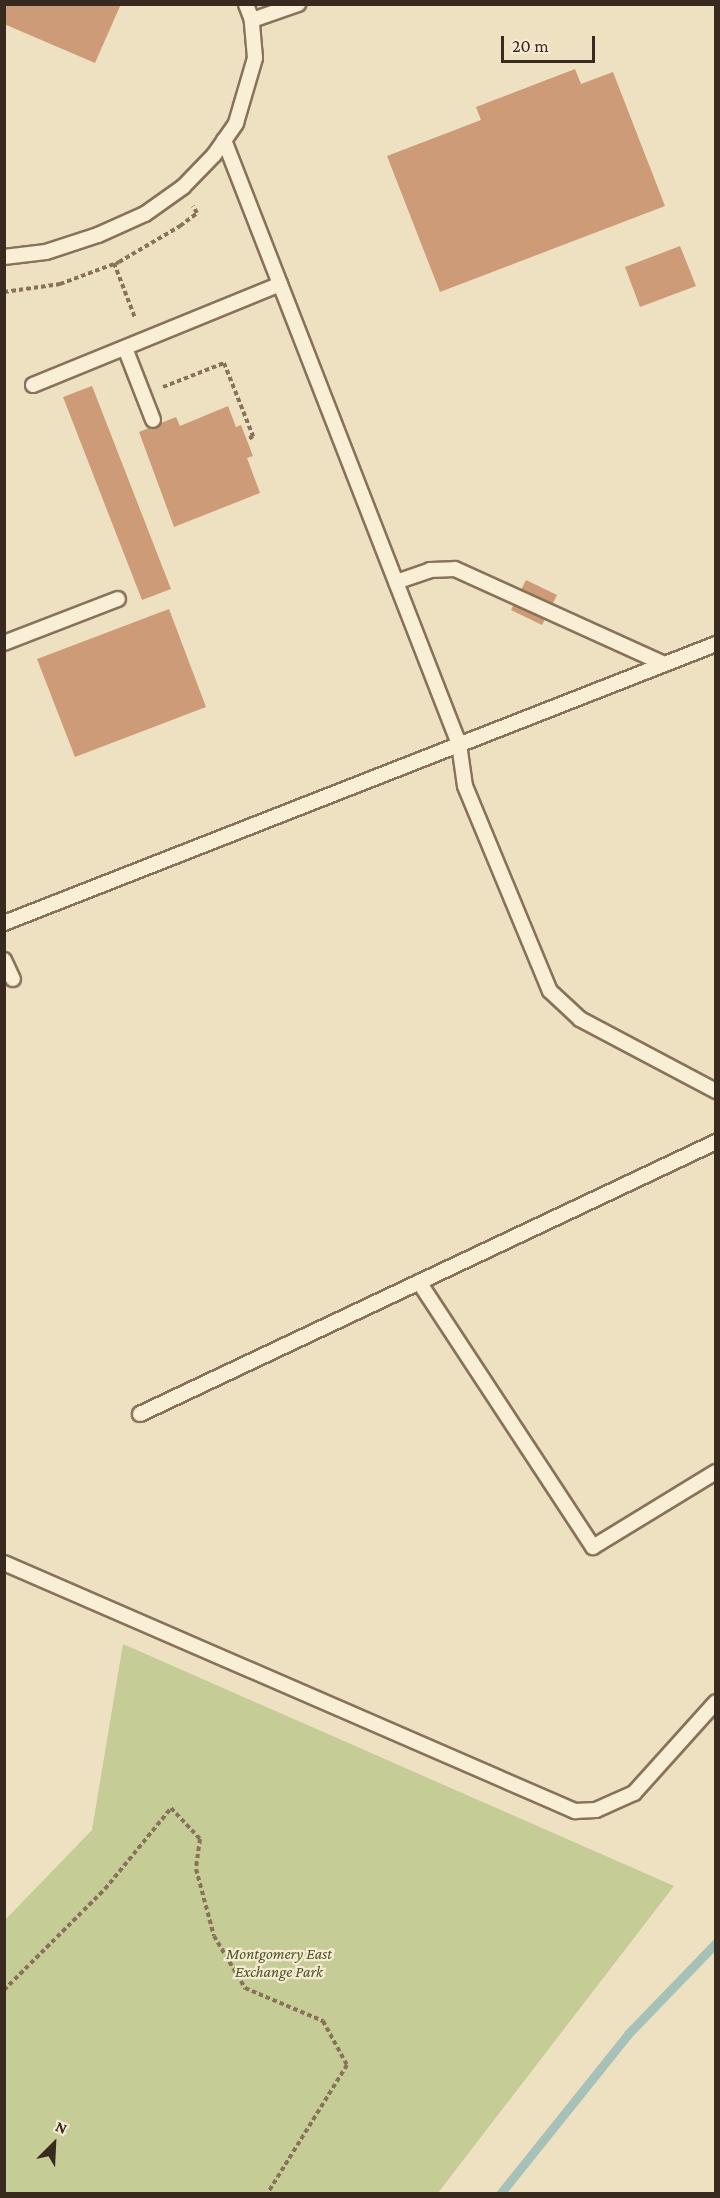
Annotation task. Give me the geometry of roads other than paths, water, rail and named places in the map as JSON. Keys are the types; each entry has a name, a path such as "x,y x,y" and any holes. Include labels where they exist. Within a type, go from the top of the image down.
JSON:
{"lane":[{"path":"4,257 46,252 98,235 145,214 183,187 224,140 246,96 255,58 252,20 246,4"},
{"path":"252,20 298,4"},
{"path":"224,140 459,744 465,786 550,991 580,1019 716,1091"},
{"path":"33,385 280,284"},
{"path":"125,348 153,420"},
{"path":"396,582 430,570 455,570 664,664"},
{"path":"4,643 118,599"},
{"path":"4,923 716,644"},
{"path":"4,960 13,979"},
{"path":"140,1414 716,1142"},
{"path":"419,1282 593,1547 716,1472"},
{"path":"4,1563 556,1806 575,1810 596,1810 634,1793 716,1702"}],"waterway":[{"path":"500,2194 628,2034 716,1943"}],"park label":[{"name":"Montgomery East Exchange Park","path":"279,1963"}]}
